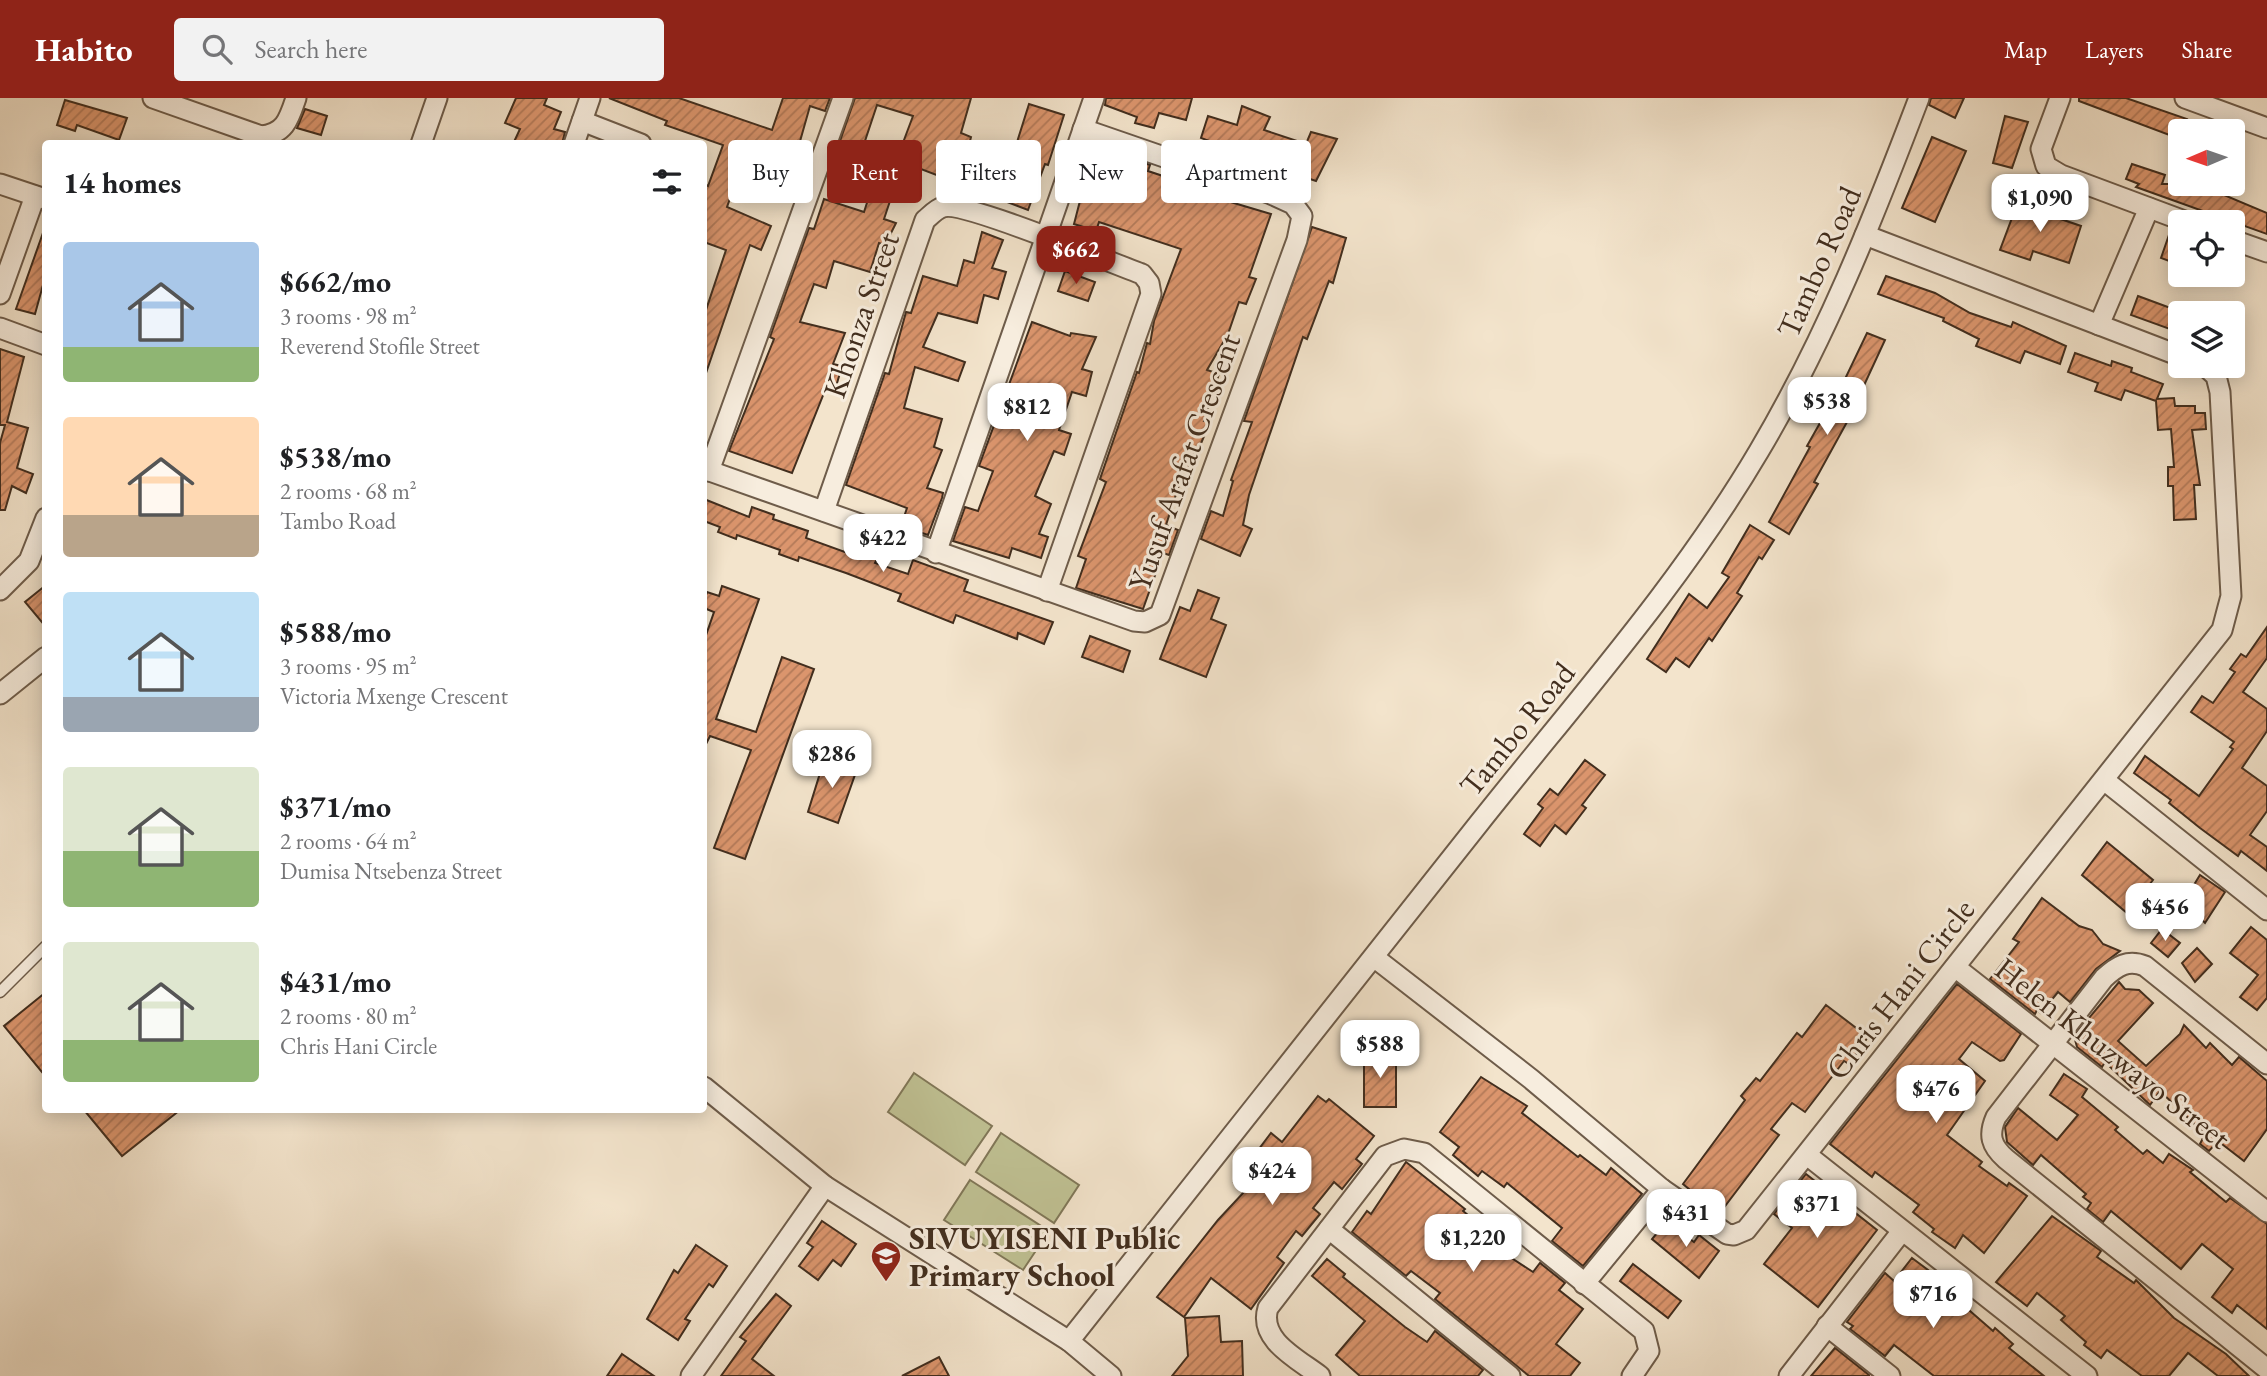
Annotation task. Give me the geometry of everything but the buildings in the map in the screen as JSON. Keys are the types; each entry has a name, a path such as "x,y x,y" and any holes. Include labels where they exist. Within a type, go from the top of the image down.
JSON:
{"street":[{"path":"162,100 261,136 272,135 284,127 296,98"},
{"path":"422,140 437,98"},
{"path":"575,140 590,98"},
{"path":"707,467 843,98"},
{"path":"936,553 1094,98"},
{"name":"Tambo Road","path":"1069,1341 1375,958 1708,532 1785,405 1865,236 1919,98"},
{"path":"2060,98 2041,149 2046,166 2061,175 2168,215"},
{"path":"2185,98 2267,128"},
{"path":"582,121 631,140"},
{"name":"Yusuf Arafat Crescent","path":"707,470 1134,621 1145,622 1160,615 1297,240 1302,216 1293,204 1270,194 1083,129"},
{"path":"0,184 40,198 0,294"},
{"name":"Khonza Street","path":"824,511 925,220 942,207 958,207 1044,237 1142,274 1149,283 1151,293 1047,591"},
{"path":"2099,325 2149,208"},
{"path":"1865,236 2168,351"},
{"path":"2245,245 2267,253"},
{"path":"0,328 42,344"},
{"name":"Chris Hani Circle","path":"1375,958 1531,1079 1662,1189 1716,1228 1727,1234 1741,1234 1807,1155 2215,640 2230,608 2220,392 2216,378"},
{"path":"0,590 18,575 29,561 42,528"},
{"path":"0,694 42,664"},
{"path":"2104,780 2267,910"},
{"path":"2267,1064 2155,974 2137,963 2117,967 2104,978 1996,1116 1990,1135 1997,1151 2267,1369"},
{"name":"Helen Khuzwayo Street","path":"1955,967 2267,1212"},
{"path":"707,1089 825,1186 1069,1341 1111,1376"},
{"path":"1320,1376 1268,1333 1265,1317 1273,1299 1385,1156 1394,1151 1412,1149 1424,1153 1644,1331 1649,1351 1632,1376"},
{"path":"1807,1155 2087,1376"},
{"path":"691,1376 825,1186"},
{"path":"1584,1284 1662,1189"},
{"path":"1329,1229 1510,1376"},
{"path":"1788,1376 1902,1231"},
{"path":"1827,1326 1890,1376"}],"lane":[{"path":"0,992 42,950"}],"green space":[{"path":"914,1073 992,1126 965,1165 888,1112"},
{"path":"1001,1133 1079,1185 1054,1223 976,1172"},
{"path":"970,1180 1049,1231 1023,1270 944,1220"}],"place":[{"name":"SIVUYISENI Public Primary School","path":"886,1283"}]}
